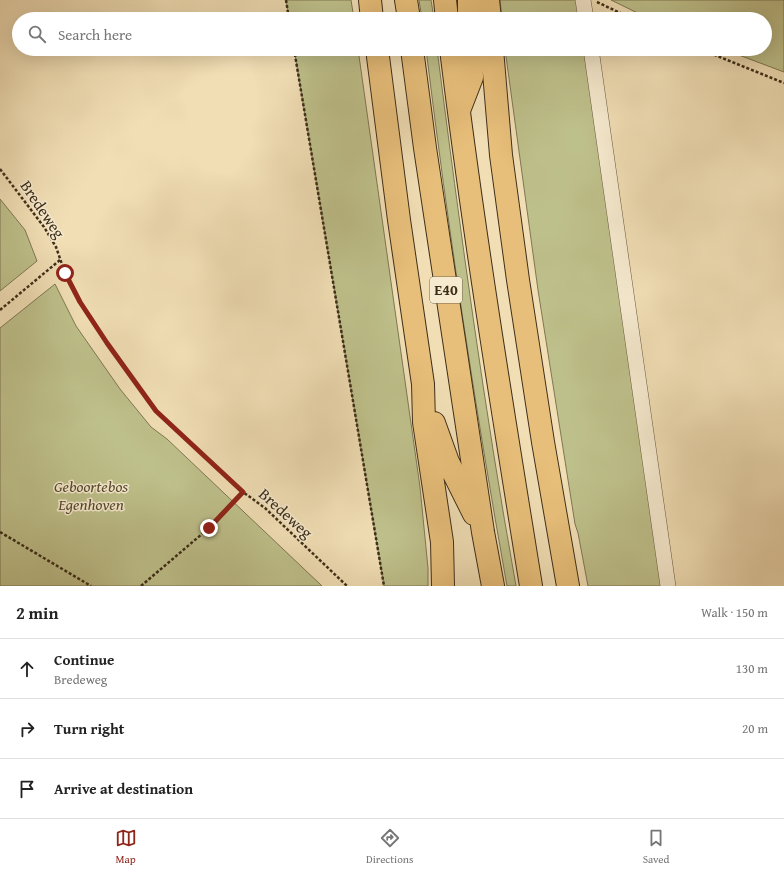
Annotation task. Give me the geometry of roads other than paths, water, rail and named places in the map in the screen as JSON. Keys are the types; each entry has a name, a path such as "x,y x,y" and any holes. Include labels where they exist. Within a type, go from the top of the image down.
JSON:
{"highway":[{"path":"370,0 371,12"},
{"path":"406,0 408,12"},
{"path":"445,0 446,12"},
{"path":"469,0 469,12"},
{"path":"488,0 489,12"},
{"path":"378,56 399,220 423,384 424,422 442,542 443,586"},
{"name":"E40","path":"413,56 427,164 483,532 493,586"},
{"name":"E40","path":"452,56 458,111 494,355 531,586"},
{"path":"458,111 472,77 471,56"},
{"path":"493,56 501,155 517,272 568,586"},
{"path":"423,384 448,462 483,532"}],"street":[{"path":"584,0 585,12"},
{"path":"592,56 668,586"}],"park label":[{"name":"Geboortebos Egenhoven","path":"91,495"}]}
